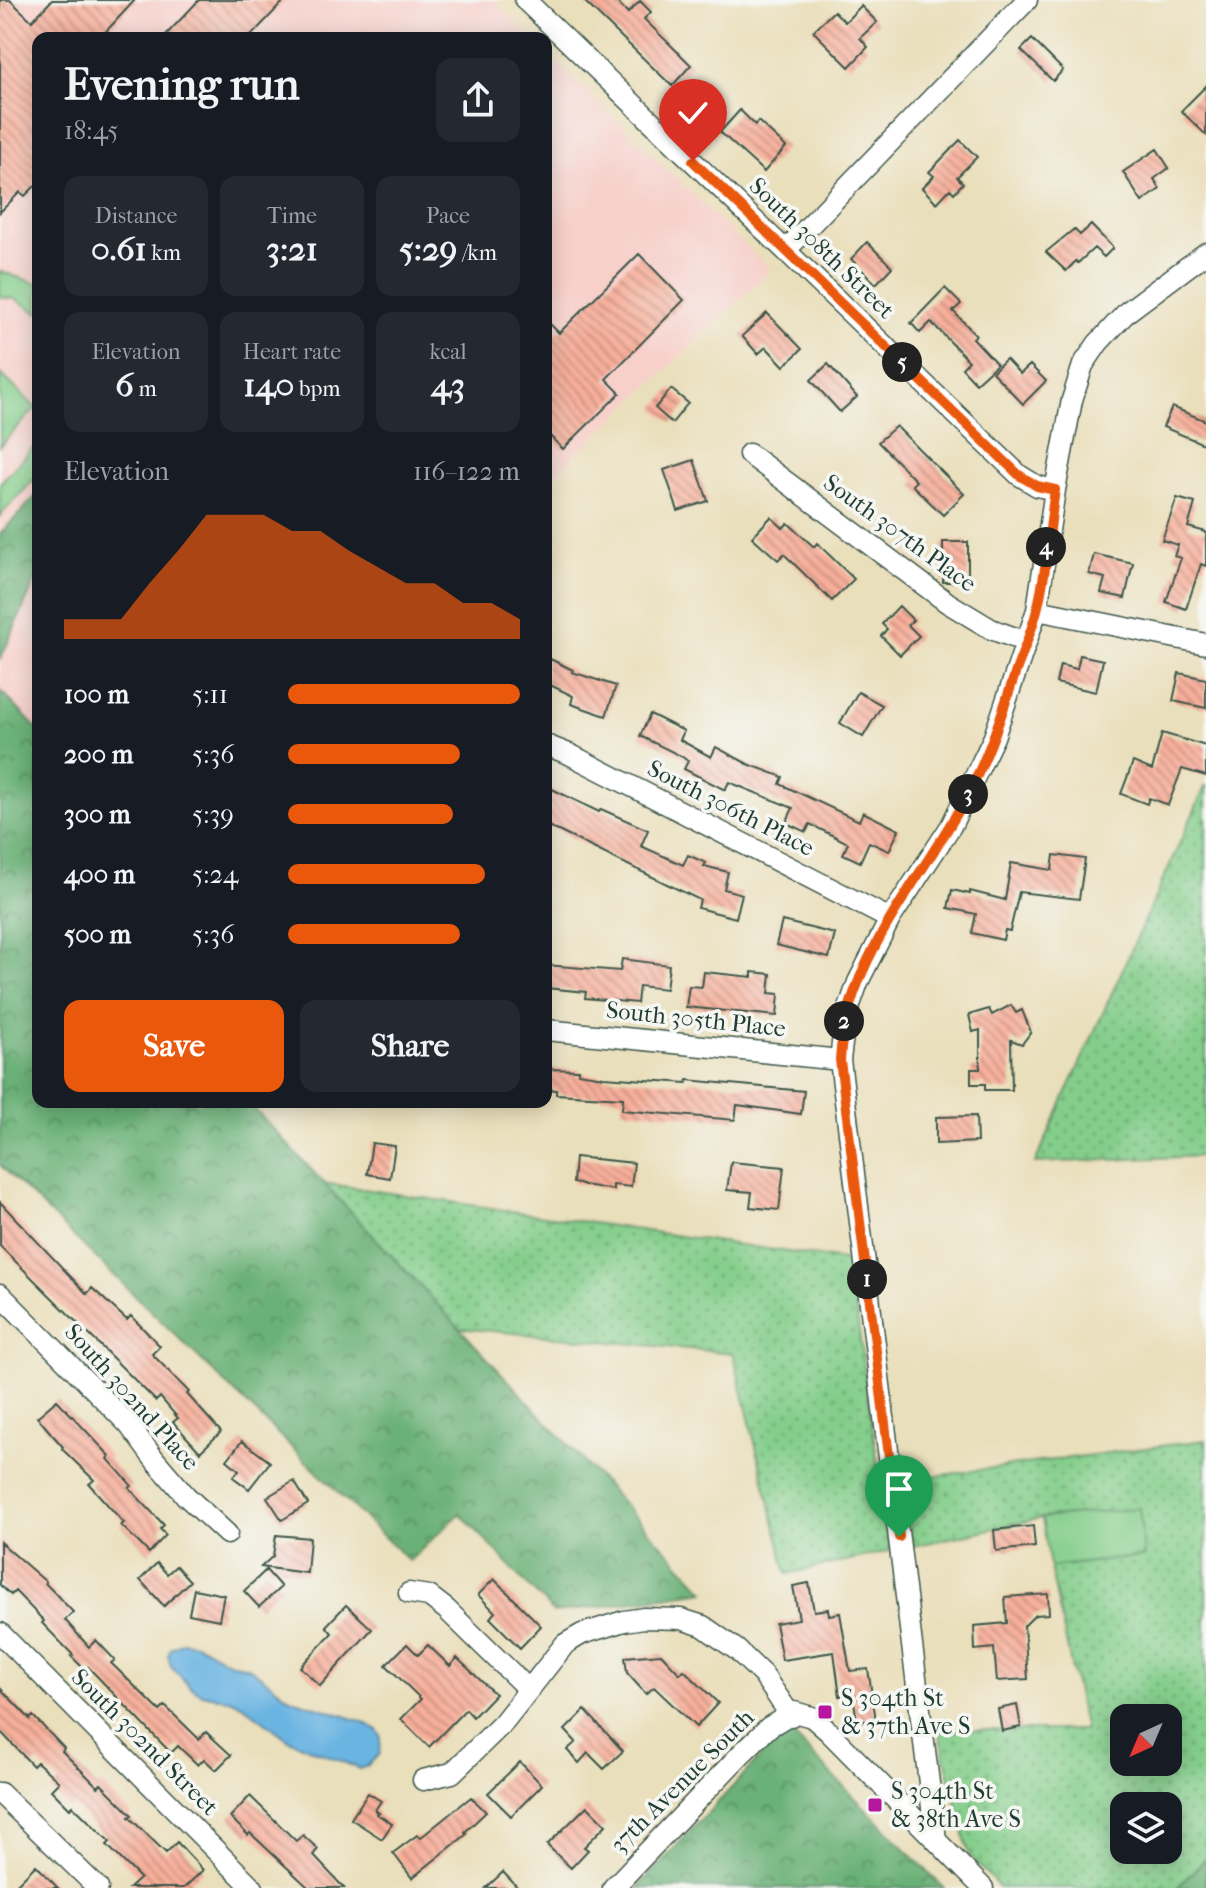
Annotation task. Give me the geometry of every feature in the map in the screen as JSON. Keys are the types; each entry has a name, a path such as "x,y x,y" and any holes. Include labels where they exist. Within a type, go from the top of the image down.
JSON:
{"street":[{"name":"South 308th Street","path":"525,0 1019,475 1037,486 1055,490"},
{"path":"786,250 1027,0"},
{"path":"936,1840 840,1060 842,1035 850,1002 890,919 951,826 994,737 1037,610 1072,400 1089,354 1135,306 1206,253"},
{"name":"South 307th Place","path":"749,454 948,603 991,629 1026,642"},
{"path":"1037,610 1206,644"},
{"name":"South 306th Place","path":"552,748 890,919"},
{"name":"South 305th Place","path":"552,1031 840,1060"},
{"name":"South 302nd Place","path":"0,1294 129,1425 186,1496 227,1534"},
{"path":"409,1593 429,1596 446,1609 528,1689"},
{"path":"423,1780 452,1773 502,1724 565,1644 582,1634 624,1621 681,1619 703,1626 737,1650 772,1684 791,1716 794,1712 801,1713 817,1722 983,1888"},
{"name":"South 302nd Street","path":"0,1633 253,1888"},
{"name":"37th Avenue South","path":"613,1888 741,1754 769,1727 791,1716"},
{"path":"0,1793 98,1888"}],"shaded area":[{"path":"0,0 493,0 526,32 32,32 32,500 0,534"},
{"path":"552,58 771,270 552,477"},
{"path":"32,588 32,724 0,690 0,660"}],"green space":[{"path":"0,271 32,282 32,309 15,299 0,297"},
{"path":"0,373 32,404 32,412 0,446"},
{"path":"32,448 32,481 0,516 0,483"},
{"path":"32,500 32,588 0,660 0,534"},
{"path":"0,690 32,724 32,1108 254,1108 705,1591 554,1613 460,1513 409,1561 0,1165"},
{"path":"1206,785 1206,1156 1035,1163"},
{"path":"323,1183 849,1261 890,1551 787,1574 733,1353 459,1328"},
{"path":"1206,1440 1206,1858 1177,1888 1000,1888 969,1855 938,1730 1085,1730 1050,1567 1144,1556 1139,1509 1042,1518 913,1546 903,1480"},
{"path":"1139,1508 1144,1556 1050,1567 1042,1518"},
{"path":"787,1729 944,1888 637,1888"},
{"path":"1206,1858 1206,1888 1177,1888"}],"water":[{"path":"183,1642 197,1644 229,1662 250,1668 290,1698 376,1729 381,1736 380,1754 360,1769 289,1740 232,1700 202,1694 189,1686 171,1666 168,1656 171,1648"}],"building":[{"path":"0,0 10,0 32,21 52,0 135,0 106,32 32,32 32,189 25,196 20,192 0,212"},
{"path":"199,0 285,0 255,32 169,32"},
{"path":"583,0 615,0 628,13 640,1 651,12 644,19 691,65 672,86"},
{"path":"861,6 877,22 860,38 868,47 849,67 813,31 834,11 845,22"},
{"path":"1032,39 1063,70 1053,81 1021,50"},
{"path":"1206,86 1206,135 1181,111"},
{"path":"740,110 755,125 758,121 786,147 764,172 720,132"},
{"path":"960,140 977,157 957,177 963,183 954,193 950,189 937,203 922,188 934,176 929,172"},
{"path":"1157,149 1169,168 1154,179 1160,189 1142,202 1123,172"},
{"path":"1091,225 1113,248 1104,257 1094,248 1066,271 1046,252 1074,229 1080,235"},
{"path":"867,242 892,267 876,284 851,259"},
{"path":"639,254 684,300 606,379 620,393 563,449 552,438 552,326 559,333"},
{"path":"945,288 961,304 953,311 997,364 976,383 962,368 969,361 931,322 920,333 911,323"},
{"path":"767,313 802,349 784,366 766,347 758,354 742,336"},
{"path":"1006,359 1020,374 1030,365 1046,381 1023,404 992,372"},
{"path":"828,364 857,397 840,412 811,380"},
{"path":"671,389 688,403 672,423 655,408"},
{"path":"1172,407 1206,421 1206,445 1163,427"},
{"path":"896,426 964,494 943,515 912,485 916,481 878,442"},
{"path":"694,460 708,501 678,511 664,470"},
{"path":"1177,498 1195,503 1188,527 1206,532 1206,566 1201,564 1186,609 1166,602 1181,558 1174,556 1178,545 1162,540"},
{"path":"771,517 783,528 788,523 814,547 817,543 854,579 832,601 784,554 778,560 752,537"},
{"path":"943,542 968,542 968,582 943,582"},
{"path":"1094,554 1133,563 1125,598 1101,593 1105,578 1089,574"},
{"path":"899,606 913,620 908,625 919,636 900,655 881,636 887,629 882,624"},
{"path":"1080,655 1103,660 1096,692 1056,683 1060,665 1077,669"},
{"path":"552,660 572,672 616,686 606,716 571,704 573,696 552,686"},
{"path":"1179,673 1206,679 1206,708 1173,701"},
{"path":"858,692 882,705 863,737 840,723"},
{"path":"650,714 684,731 680,740 711,757 716,747 748,764 783,777 780,784 859,821 863,812 899,830 889,851 869,842 860,862 843,854 848,843 810,824 806,832 786,823 793,808 729,782 725,790 684,769 688,761 640,736"},
{"path":"1162,733 1206,746 1206,776 1182,769 1168,805 1149,798 1147,804 1121,794 1133,762 1152,770"},
{"path":"552,789 599,812 601,809 648,830 641,846 683,865 688,855 706,863 704,866 728,872 724,889 742,894 736,918 698,908 700,900 552,828"},
{"path":"1054,855 1085,859 1079,899 1019,892 1010,931 1005,930 1003,940 972,933 976,914 948,908 952,890 1005,900 1011,863 1052,870"},
{"path":"782,921 835,934 829,958 776,945"},
{"path":"622,959 669,965 666,989 639,986 637,1003 585,998 586,992 552,989 552,965 620,971"},
{"path":"704,972 752,977 752,972 771,974 769,993 779,994 777,1016 686,1007 689,986 702,987"},
{"path":"1011,1005 1016,1013 1022,1010 1031,1032 1022,1044 1011,1040 1012,1090 985,1090 985,1084 971,1084 971,1069 980,1069 980,1030 973,1032 969,1015 989,1009 992,1015"},
{"path":"552,1069 579,1070 578,1073 604,1077 687,1083 688,1080 804,1091 801,1114 737,1105 735,1120 622,1110 623,1098 556,1094 556,1090 552,1090"},
{"path":"976,1116 977,1142 936,1144 936,1117"},
{"path":"372,1143 395,1146 390,1178 367,1174"},
{"path":"575,1157 634,1163 631,1187 613,1185 613,1190 573,1183"},
{"path":"731,1162 784,1167 779,1210 750,1207 752,1192 727,1190"},
{"path":"0,1202 87,1294 92,1288 127,1320 131,1316 160,1346 152,1354 189,1392 187,1394 221,1432 200,1452 173,1422 178,1418 160,1397 156,1401 0,1246"},
{"path":"57,1400 110,1456 108,1459 132,1486 129,1488 164,1525 160,1529 166,1535 149,1553 121,1525 124,1523 89,1484 94,1480 62,1449 37,1417"},
{"path":"242,1441 270,1462 249,1489 233,1477 239,1470 227,1460"},
{"path":"294,1481 308,1504 282,1520 267,1497"},
{"path":"1033,1526 1035,1547 996,1551 994,1530"},
{"path":"276,1535 310,1538 307,1573 261,1567 273,1556"},
{"path":"0,1542 46,1582 73,1612 65,1620 89,1647 96,1640 115,1660 111,1663 160,1711 165,1706 199,1739 206,1732 231,1755 216,1770 204,1759 198,1765 178,1746 171,1753 88,1667 85,1670 71,1656 15,1591 11,1595 0,1585"},
{"path":"157,1563 167,1574 176,1566 190,1581 164,1606 140,1580"},
{"path":"266,1570 281,1587 259,1607 244,1591"},
{"path":"494,1579 541,1626 520,1648 490,1618 495,1612 478,1595"},
{"path":"809,1583 814,1611 828,1609 829,1615 840,1613 850,1671 868,1669 876,1720 857,1722 853,1694 840,1696 834,1652 782,1660 775,1623 799,1619 793,1586"},
{"path":"194,1589 224,1595 219,1620 189,1614"},
{"path":"1048,1594 1049,1614 1035,1615 1024,1626 1028,1679 997,1681 994,1648 975,1650 974,1626 1007,1623 1005,1597"},
{"path":"346,1605 372,1629 320,1686 300,1667 332,1633 326,1626"},
{"path":"407,1644 418,1655 428,1645 450,1666 457,1658 495,1694 473,1717 466,1709 429,1747 401,1719 421,1699 386,1665"},
{"path":"661,1654 680,1674 684,1670 718,1703 696,1727 654,1687 646,1694 627,1673 625,1657"},
{"path":"0,1688 30,1719 33,1716 64,1748 62,1751 98,1787 101,1784 166,1853 177,1842 203,1870 184,1888 129,1888 140,1878 107,1845 110,1842 73,1806 70,1809 51,1790 59,1782 37,1762 33,1766 0,1731"},
{"path":"1017,1705 1021,1727 1002,1731 998,1709"},
{"path":"585,1710 623,1751 604,1769 588,1753 579,1763 567,1750 576,1742 565,1730"},
{"path":"520,1762 542,1785 511,1816 488,1793"},
{"path":"368,1793 381,1801 375,1810 377,1814 392,1824 382,1839 351,1819"},
{"path":"250,1796 296,1841 303,1835 318,1849 313,1855 344,1888 309,1888 250,1833 248,1835 230,1817"},
{"path":"471,1797 486,1812 465,1832 467,1834 412,1878 393,1853 417,1835 420,1838"},
{"path":"587,1806 606,1825 584,1847 588,1850 571,1868 547,1845"},
{"path":"36,1865 58,1888 13,1888"},
{"path":"503,1872 518,1888 486,1888"}],"place":[{"name":"S 304th St & 37th Ave S","path":"825,1712"},
{"name":"S 304th St & 38th Ave S","path":"875,1805"}],"route":[{"path":"693,161 1019,475 1037,486 1055,490 1037,610 994,737 951,826 890,919 868,961 850,1002 842,1035 840,1060 899,1537"}]}
